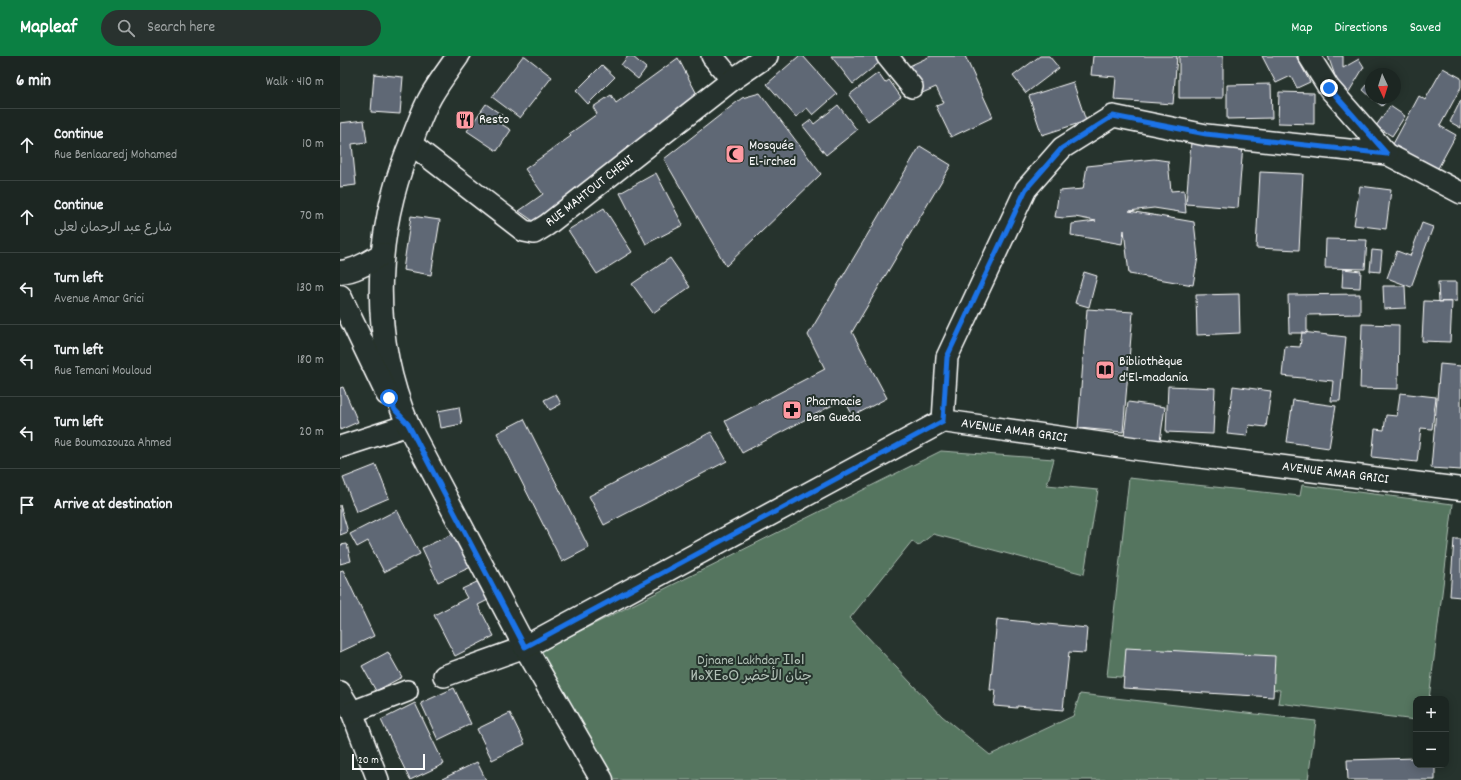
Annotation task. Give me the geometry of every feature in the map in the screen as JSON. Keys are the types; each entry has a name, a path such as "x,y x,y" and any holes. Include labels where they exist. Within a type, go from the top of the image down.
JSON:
{"street":[{"path":"458,56 430,97 400,169 392,197 382,254 380,291 383,329 390,366 401,407 408,424 525,647 602,780"},
{"path":"712,56 732,80"},
{"name":"RUE MAHTOUT CHENI","path":"410,143 524,231 534,233 547,225 732,80 767,56"},
{"path":"887,56 912,87"},
{"path":"1309,56 1329,88 1387,154 1461,193"},
{"path":"943,421 947,357 1026,189 1062,148 1113,116 1206,134 1387,154"},
{"path":"340,272 357,268 382,254"},
{"path":"340,296 391,404 408,424"},
{"name":"AVENUE AMAR GRICI","path":"525,647 943,421 1139,449 1461,489"},
{"path":"340,447 408,424"},
{"path":"444,676 525,647"},
{"path":"352,712 407,691"},
{"path":"340,692 352,712 378,780"}],"green space":[{"name":"Djnane Lakhdar ⵊⵏⴰⵏ ⵍⴰⵅⴹⴰⵔ جنان الأخضر","path":"941,451 1054,459 1047,485 1098,490 1084,574 933,534 918,546 912,541 850,618 942,716 990,755 1073,716 1080,694 1316,721 1308,780 600,780 538,652"},
{"path":"1129,478 1300,496 1302,485 1453,504 1429,696 1413,696 1413,720 1278,703 1280,690 1107,676"}],"building":[{"path":"523,56 552,77 520,118 492,97"},
{"path":"628,56 632,56 646,68 638,79 621,65"},
{"path":"799,56 803,56 837,94 813,115 807,108 796,117 767,84"},
{"path":"831,56 875,56 880,62 853,84"},
{"path":"931,56 965,56 993,117 951,137 936,106 944,103 936,87 920,94 907,67"},
{"path":"1040,56 1049,56 1059,68 1026,93 1013,76"},
{"path":"1093,56 1177,56 1173,104 1114,100 1116,77 1091,75"},
{"path":"1179,56 1223,56 1223,98 1179,98"},
{"path":"1262,56 1296,56 1310,82 1297,88 1291,76 1276,83"},
{"path":"1328,56 1343,56 1343,68 1359,59 1364,67 1347,95 1339,87"},
{"path":"678,58 699,98 536,223 519,211 543,194 525,169 571,136 569,134 597,114 593,107 611,95 616,103"},
{"path":"602,65 615,77 588,104 576,91"},
{"path":"1443,68 1461,78 1461,87 1440,126 1456,135 1437,170 1392,146 1419,96 1425,100"},
{"path":"878,73 885,83 889,80 901,97 868,121 849,95"},
{"path":"374,74 403,77 400,114 371,112"},
{"path":"1073,82 1086,121 1042,135 1029,96"},
{"path":"1271,84 1272,118 1227,119 1227,85"},
{"path":"1279,92 1314,93 1314,124 1278,123"},
{"path":"760,93 821,174 726,266 664,159 742,98"},
{"path":"1461,100 1461,128 1450,122"},
{"path":"486,104 502,115 498,122 511,130 497,151 467,131"},
{"path":"838,105 857,130 826,155 803,126 811,120 814,124"},
{"path":"1390,106 1405,116 1392,136 1376,126"},
{"path":"364,120 367,142 352,144 356,185 340,187 340,123"},
{"path":"1191,142 1243,145 1238,208 1186,204"},
{"path":"920,146 951,165 852,332 887,398 853,416 844,399 742,453 725,421 825,369 808,335"},
{"path":"1154,159 1168,161 1171,191 1184,190 1186,213 1154,208 1129,211 1194,222 1198,257 1193,285 1129,274 1124,230 1122,244 1071,235 1072,224 1096,221 1075,217 1055,217 1059,191 1083,189 1087,166"},
{"path":"1260,172 1303,174 1299,250 1256,248"},
{"path":"656,173 683,225 646,244 620,193"},
{"path":"1360,186 1391,190 1386,229 1354,225"},
{"path":"604,208 632,252 597,274 568,230"},
{"path":"411,216 440,220 431,275 403,270"},
{"path":"1422,223 1433,227 1411,287 1387,278 1397,251 1410,256"},
{"path":"1326,239 1367,240 1365,269 1325,268"},
{"path":"1372,250 1382,251 1380,272 1370,271"},
{"path":"670,258 690,287 653,313 632,284"},
{"path":"1343,269 1361,271 1360,288 1342,287"},
{"path":"1084,272 1097,276 1089,307 1075,303"},
{"path":"1438,282 1457,282 1457,301 1439,302"},
{"path":"1383,286 1405,286 1406,308 1384,309"},
{"path":"1239,294 1240,333 1197,335 1196,295"},
{"path":"1360,294 1360,314 1307,315 1307,333 1289,333 1288,295"},
{"path":"1424,301 1452,302 1450,342 1422,341"},
{"name":"Bibliothèque d'El-madania","path":"1087,309 1133,312 1123,432 1078,428"},
{"path":"1362,324 1399,325 1398,389 1360,388"},
{"path":"1302,332 1346,337 1340,401 1331,401 1333,381 1282,376 1285,346 1300,347"},
{"path":"1440,364 1461,366 1461,470 1431,468"},
{"path":"1168,386 1215,388 1213,434 1166,432"},
{"path":"1233,386 1271,391 1266,427 1249,425 1247,436 1227,434"},
{"path":"343,387 358,422 340,430 340,388"},
{"path":"1400,393 1436,397 1432,429 1421,428 1417,462 1372,457 1375,429 1384,430 1386,415 1397,416"},
{"path":"556,394 561,404 550,410 544,400"},
{"path":"1293,400 1336,406 1329,448 1287,442"},
{"path":"1128,402 1165,407 1160,441 1124,436"},
{"path":"459,407 462,424 441,428 438,411"},
{"path":"524,419 589,548 562,562 497,433"},
{"path":"711,432 727,461 604,525 589,496"},
{"path":"376,465 389,498 356,512 343,478"},
{"path":"340,505 348,532 340,535"},
{"path":"397,510 420,554 384,572 368,541 357,547 350,534"},
{"path":"455,533 471,567 438,582 422,548"},
{"path":"1454,539 1461,539 1461,597 1450,596"},
{"path":"347,544 351,561 340,564 340,545"},
{"path":"343,570 374,636 340,652 340,571"},
{"path":"481,580 490,599 478,605 494,636 455,656 434,615 467,598 462,589"},
{"path":"997,619 1087,628 1085,653 1069,652 1063,710 1017,706 1017,708 994,706 996,690 990,690"},
{"path":"1126,648 1275,656 1273,697 1123,688"},
{"path":"388,652 402,677 376,691 362,666"},
{"path":"454,688 471,724 438,740 421,703"},
{"path":"415,703 444,764 410,780 381,720"},
{"path":"510,713 525,744 492,760 477,729"},
{"path":"1413,758 1413,768 1435,768 1435,780 1348,780 1347,760"},
{"path":"477,762 486,780 440,780"}],"place":[{"name":"Resto","path":"465,120"},
{"name":"Mosquée El-irched","path":"735,154"},
{"name":"Bibliothèque d'El-madania","path":"1105,370"},
{"name":"Pharmacie Ben Gueda","path":"792,410"}],"route":[{"path":"389,398 395,410 408,424 525,647 943,421 947,357 1026,189 1062,148 1113,116 1206,134 1387,154 1329,88"}]}
